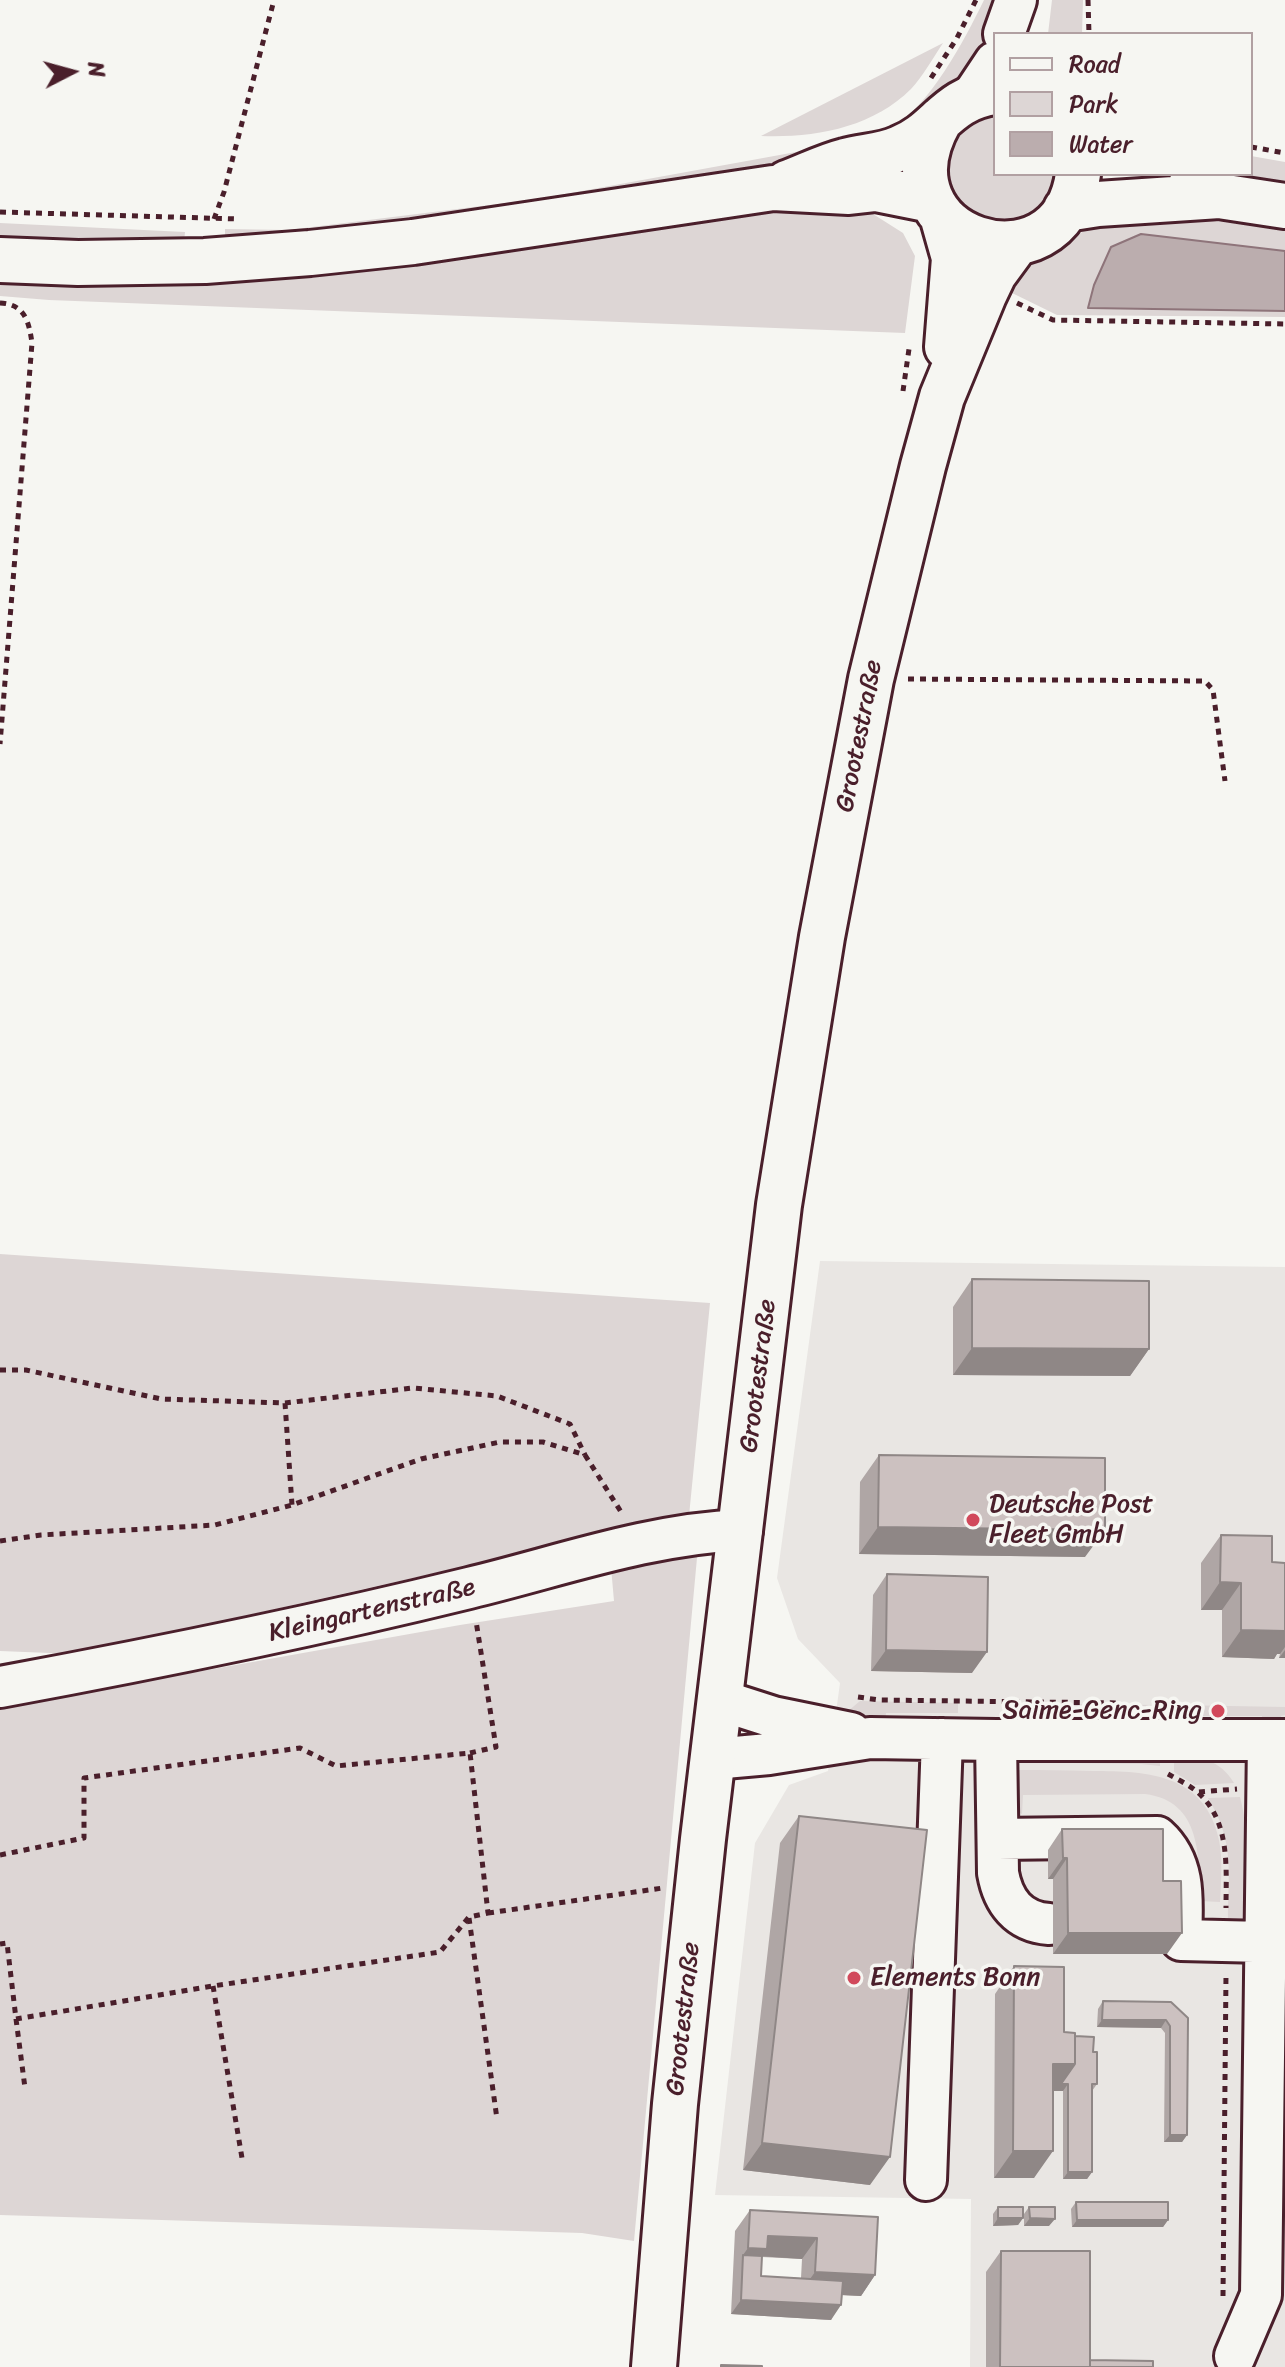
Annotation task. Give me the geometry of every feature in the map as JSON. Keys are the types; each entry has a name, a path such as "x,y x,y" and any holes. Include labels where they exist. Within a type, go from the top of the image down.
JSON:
{"main road":[{"path":"773,188 844,161 902,148 966,91"},
{"name":"Grootestraße","path":"942,397 954,258 924,180 924,159 929,139 966,91"},
{"path":"1156,176 1219,196 1285,206"},
{"path":"0,260 78,263 210,240 413,242 773,188 862,191 937,210 964,236 989,244 1016,244 1037,237 1055,223 1072,191 1098,204 1219,196"},
{"name":"Grootestraße","path":"654,2367 675,2104 713,1759 779,1205 822,937 871,679 895,571 942,397 994,274 1016,244"}],"street":[{"path":"1005,32 1016,0"},
{"path":"1035,32 1038,0"},
{"name":"Kleingartenstraße","path":"0,1687 213,1647 471,1588 641,1543 705,1532 742,1530"},
{"path":"720,1700 773,1717 870,1738"},
{"path":"713,1759 769,1754 870,1738 1276,1740 1264,1942 1261,2295 1235,2356"},
{"path":"926,2180 942,1739"},
{"path":"996,1740 1001,1891 1010,1906 1024,1918 1049,1924"},
{"path":"998,1839 1157,1837 1168,1847 1178,1869 1183,1891 1181,1940 1264,1942"}],"path":[{"path":"0,212 210,240 274,0"},
{"path":"966,91 957,38 976,0"},
{"path":"1088,0 1089,32"},
{"path":"1253,147 1285,153"},
{"path":"984,295 1006,298 1053,320 1285,324"},
{"path":"0,303 21,310 29,322 32,343 0,744"},
{"path":"871,679 1205,681 1213,690 1225,781"},
{"path":"0,1370 26,1370 161,1399 285,1403 413,1388 497,1396 570,1424 585,1455 641,1543"},
{"path":"285,1403 292,1505"},
{"path":"0,1541 41,1535 215,1525 292,1505 421,1459 500,1442 543,1442 585,1455"},
{"path":"0,1855 84,1838 84,1778 300,1748 336,1766 470,1753 496,1747 471,1588"},
{"path":"470,1753 488,1913"},
{"path":"16,2019 440,1952 469,1917 667,1887"},
{"path":"469,1917 497,2119"},
{"path":"0,1944 7,1943 25,2088"},
{"path":"213,1986 242,2158"}],"shaded area":[{"path":"820,1261 1285,1267 1285,2367 970,2367 971,2199 715,2195 755,1843 789,1785 828,1771 840,1683 798,1639 777,1578"}],"green space":[{"path":"984,0 1003,0 994,32 967,75 936,93 911,124 890,129 919,105 956,53"},
{"path":"1052,0 1083,0 1082,32 1048,32"},
{"path":"943,43 911,89 879,113 860,122 821,132 761,136"},
{"path":"993,112 993,176 1059,176 1057,188 1024,223 976,221 945,184 950,144 959,129"},
{"path":"862,140 806,160 541,206 225,242 225,229 288,230 538,199"},
{"path":"1253,156 1285,162 1285,187 1222,176 1253,176"},
{"path":"866,200 873,214 903,233 915,256 905,333 0,296 0,278 295,273"},
{"path":"1141,214 1285,228 1285,251 1141,234 1089,308 1285,311 1285,317 1057,315 1010,292 1020,268 1052,255 1090,226"},
{"path":"0,223 185,232 184,243 0,244"},
{"path":"0,1254 710,1303 689,1516 75,1654 0,1651"},
{"path":"698,1547 634,2241 582,2233 0,2215 0,1707 460,1625 614,1601 611,1567"},
{"path":"860,1701 958,1703 958,1713 886,1713 885,1722 841,1717"},
{"path":"1040,1704 1158,1705 1158,1714 1040,1713"},
{"path":"1174,1705 1285,1707 1285,1715 1281,1716 1280,1726 1263,1726 1262,1716 1174,1716"},
{"path":"1004,1752 1160,1753 1160,1766 1004,1762"},
{"path":"1174,1754 1215,1764 1234,1783 1195,1785 1174,1772"},
{"path":"1019,1770 1134,1772 1153,1775 1187,1789 1201,1801 1212,1818 1219,1840 1220,1902 1200,1901 1194,1834 1178,1808 1164,1799 1145,1794 1023,1795 1022,1814 1018,1812"},
{"path":"1240,1797 1247,1843 1246,1922 1228,1921 1226,1843 1217,1814 1208,1798"}],"water":[{"path":"1141,234 1285,251 1285,311 1088,308 1094,285 1111,247"}],"building":[{"path":"972,1279 1149,1281 1149,1349 972,1348"},
{"path":"879,1455 1105,1458 1105,1530 878,1527"},
{"path":"1221,1535 1272,1536 1272,1562 1285,1563 1285,1631 1241,1630 1241,1583 1220,1582"},
{"path":"887,1574 988,1577 987,1652 886,1650"},
{"path":"799,1816 927,1830 890,2157 762,2143"},
{"path":"1062,1829 1163,1829 1163,1881 1181,1881 1182,1933 1068,1933 1067,1858 1063,1858"},
{"path":"1014,1966 1064,1967 1064,2032 1075,2033 1075,2064 1053,2064 1053,2151 1013,2151"},
{"path":"1103,2001 1171,2002 1188,2018 1187,2135 1170,2135 1170,2026 1166,2020 1102,2020"},
{"path":"1075,2036 1094,2037 1093,2052 1097,2052 1097,2084 1092,2084 1092,2172 1068,2172 1068,2084 1061,2084 1075,2064"},
{"path":"1076,2202 1168,2202 1168,2220 1077,2220"},
{"path":"998,2207 1023,2207 1023,2218 998,2218"},
{"path":"1029,2207 1055,2207 1055,2219 1030,2218"},
{"path":"750,2210 878,2217 875,2275 815,2272 817,2238 768,2236 767,2249 748,2248"},
{"path":"1001,2251 1090,2251 1090,2367 1000,2367"},
{"path":"743,2255 762,2256 761,2276 843,2281 841,2305 741,2300"},
{"path":"1090,2360 1153,2361 1153,2367 1090,2367"},
{"path":"762,2366 762,2367 721,2367"}],"place":[{"name":"Deutsche Post Fleet GmbH","path":"973,1520"},
{"name":"Saime-Genc-Ring","path":"1218,1711"},
{"name":"Elements Bonn","path":"854,1978"}]}
